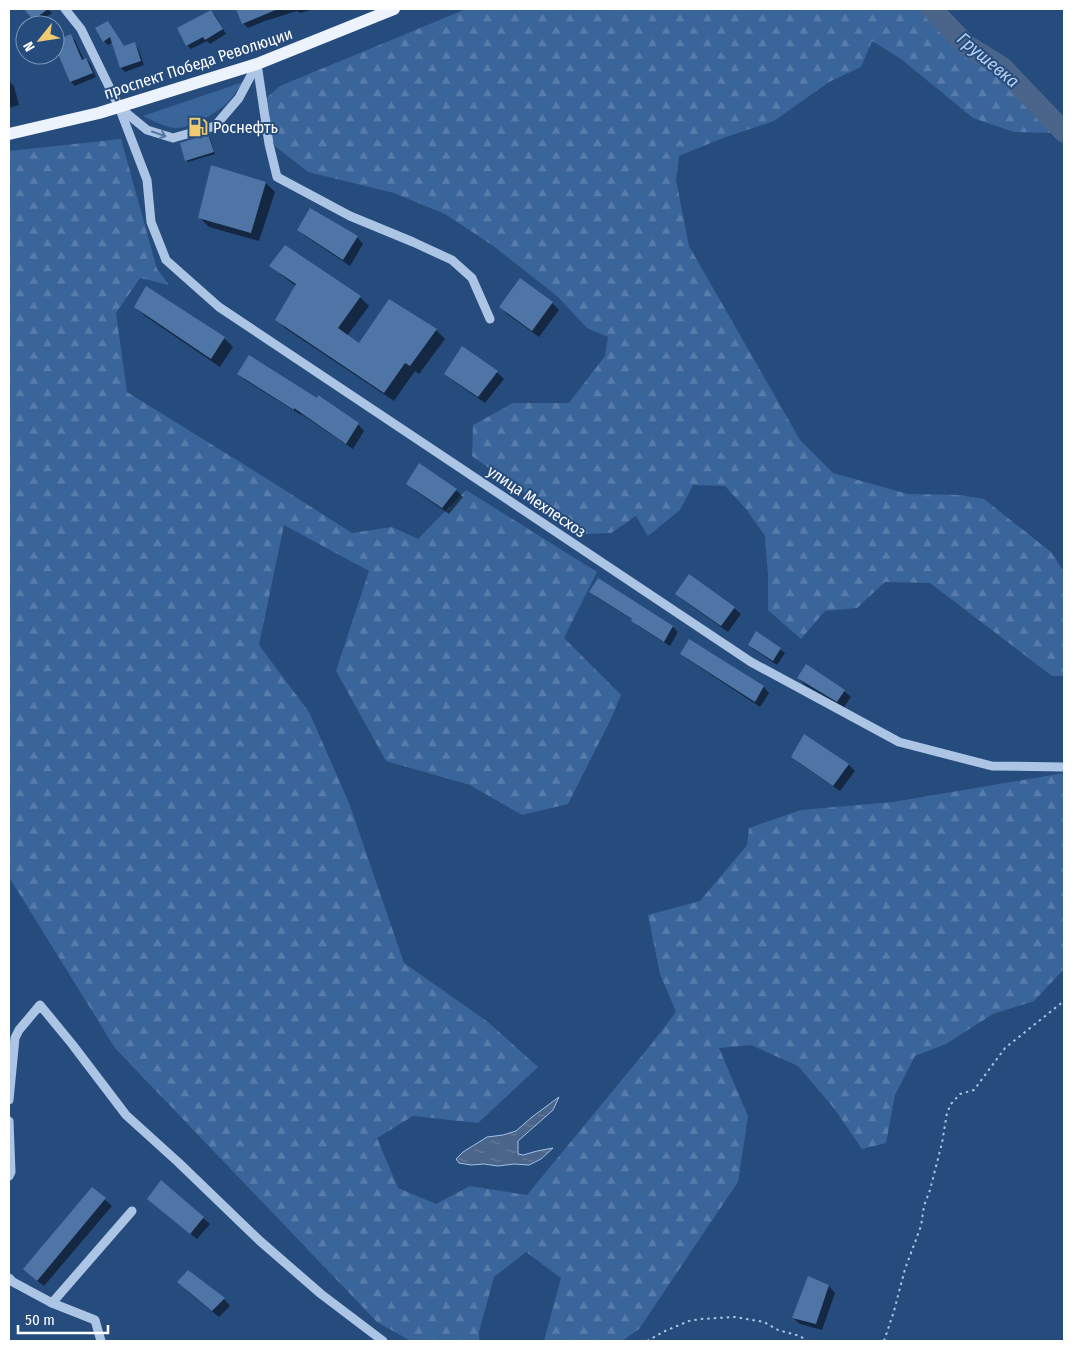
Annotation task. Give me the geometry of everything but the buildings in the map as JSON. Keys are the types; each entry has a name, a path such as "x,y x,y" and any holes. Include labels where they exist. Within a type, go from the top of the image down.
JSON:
{"main road":[{"name":"проспект Победа Революции","path":"9,134 119,107 257,64 394,9"}],"street":[{"name":"улица Мехлесхоз","path":"65,9 81,29 119,107 147,180 151,222 166,260 218,307 751,662 899,742 992,766 1064,767"},
{"path":"119,107 147,130 173,138 215,126 239,98 257,64"},
{"path":"257,64 269,144 277,177 350,216 452,260 472,278 490,319"},
{"path":"9,1100 15,1038 19,1030 40,1005 126,1115 260,1241 314,1288 383,1341"},
{"path":"9,1122 11,1172 9,1176"},
{"path":"52,1303 132,1211"},
{"path":"9,1278 52,1303 95,1320 101,1341"}],"path":[{"path":"884,1341 905,1269 921,1226 924,1206 930,1190 942,1143 947,1113 951,1104 960,1094 974,1090 1005,1048 1064,1001"},
{"path":"647,1341 689,1321 735,1317 764,1322 778,1330 800,1336 807,1341"}],"green space":[{"path":"466,9 932,9 966,45 1002,67 1053,120 1055,133 1014,132 973,118 901,59 872,41 861,67 829,82 774,121 723,138 679,156 676,180 689,246 800,440 833,473 908,494 960,495 984,499 1051,552 1064,572 1064,676 1052,676 930,583 885,582 857,608 825,611 801,639 768,610 765,536 746,509 725,486 693,485 680,510 648,536 636,516 611,533 583,534 472,456 473,425 513,403 569,403 605,356 608,337 587,328 557,296 492,245 445,214 394,193 308,172 275,146 267,124 263,101 280,86"},
{"path":"243,82 226,104 209,116 189,126 176,128 143,116"},
{"path":"121,139 157,269 169,285 140,278 116,313 127,392 352,533 392,527 418,539 466,490 597,572 564,638 621,695 611,719 568,804 522,815 470,785 386,761 336,671 369,571 284,525 259,645 309,712 349,803 404,963 488,1022 538,1067 478,1123 413,1116 377,1138 398,1188 436,1204 470,1186 527,1195 676,1012 660,974 648,915 700,901 747,845 749,828 801,810 893,802 1064,773 1064,969 1034,1001 993,1014 946,1044 915,1056 895,1095 886,1143 862,1149 833,1107 798,1066 751,1045 719,1048 748,1116 738,1182 639,1329 622,1341 544,1341 561,1278 526,1252 494,1277 479,1332 479,1341 411,1341 377,1322 115,1048 9,877 9,151"}],"water":[{"path":"559,1097 553,1110 518,1141 518,1154 523,1155 553,1148 541,1159 529,1165 498,1166 459,1163 456,1159 463,1152 487,1137 516,1131"}],"waterway":[{"name":"Грушевка","path":"932,9 966,45 1002,67 1064,132"}],"place":[{"name":"Роснефть","path":"198,127"}]}
